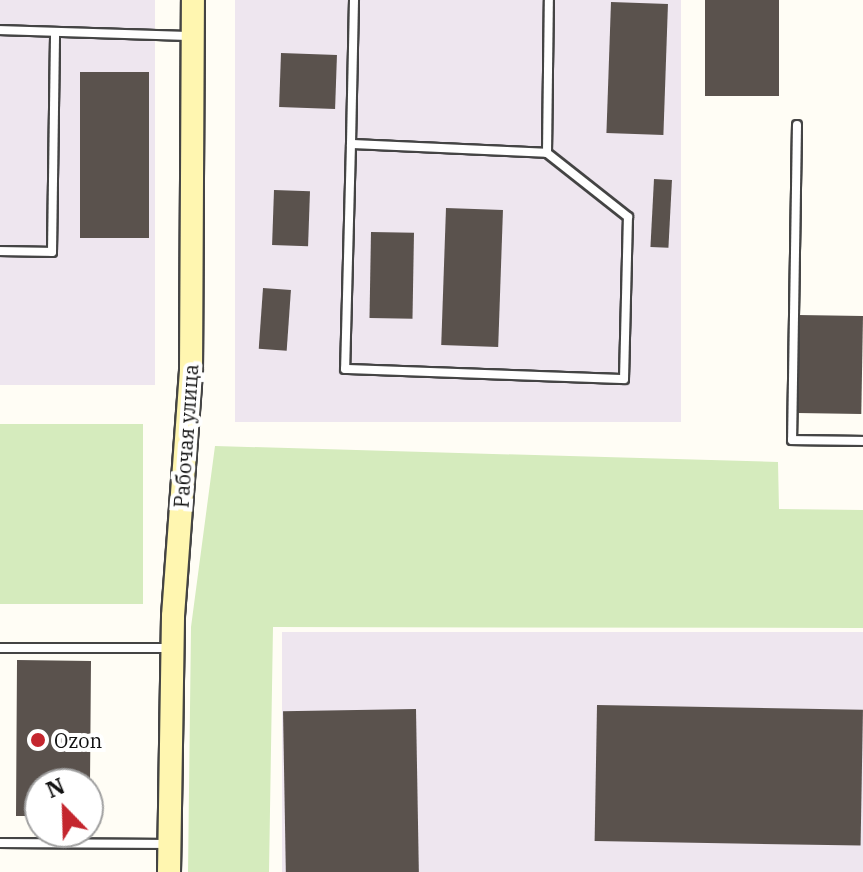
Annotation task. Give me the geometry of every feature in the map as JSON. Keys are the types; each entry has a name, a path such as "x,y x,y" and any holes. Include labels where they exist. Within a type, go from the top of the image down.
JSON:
{"main road":[{"name":"Рабочая улица","path":"169,872 173,648 191,370 193,0"}],"lane":[{"path":"351,144 547,153 628,217 624,379 345,369 354,0"},
{"path":"547,153 549,0"},
{"path":"0,30 193,36"},
{"path":"0,251 52,252 55,32"},
{"path":"797,125 792,440 863,441"},
{"path":"0,648 173,648"},
{"path":"0,843 170,844"}],"shaded area":[{"path":"0,0 155,0 155,385 0,385"},
{"path":"235,0 681,0 681,422 235,422"},
{"path":"282,632 863,632 863,872 282,872"}],"green space":[{"path":"0,424 143,424 143,604 0,604"},
{"path":"215,446 778,462 779,509 863,510 863,628 273,627 269,872 188,872 191,627"}],"building":[{"path":"705,0 779,0 779,96 705,96"},
{"path":"611,2 668,4 663,135 606,133"},
{"path":"281,53 337,55 335,109 279,107"},
{"path":"80,72 149,72 149,238 80,238"},
{"path":"654,179 672,180 668,248 650,247"},
{"path":"274,190 310,191 308,246 272,245"},
{"path":"446,208 503,210 498,347 441,345"},
{"path":"371,232 414,233 412,319 369,318"},
{"path":"263,288 291,290 287,351 259,349"},
{"path":"799,315 863,316 861,414 797,413"},
{"path":"17,660 91,661 90,768 24,768 24,816 16,816"},
{"path":"597,705 863,710 861,846 595,841"},
{"path":"416,709 419,872 286,872 283,711"}],"place":[{"name":"Ozon","path":"38,740"}]}
